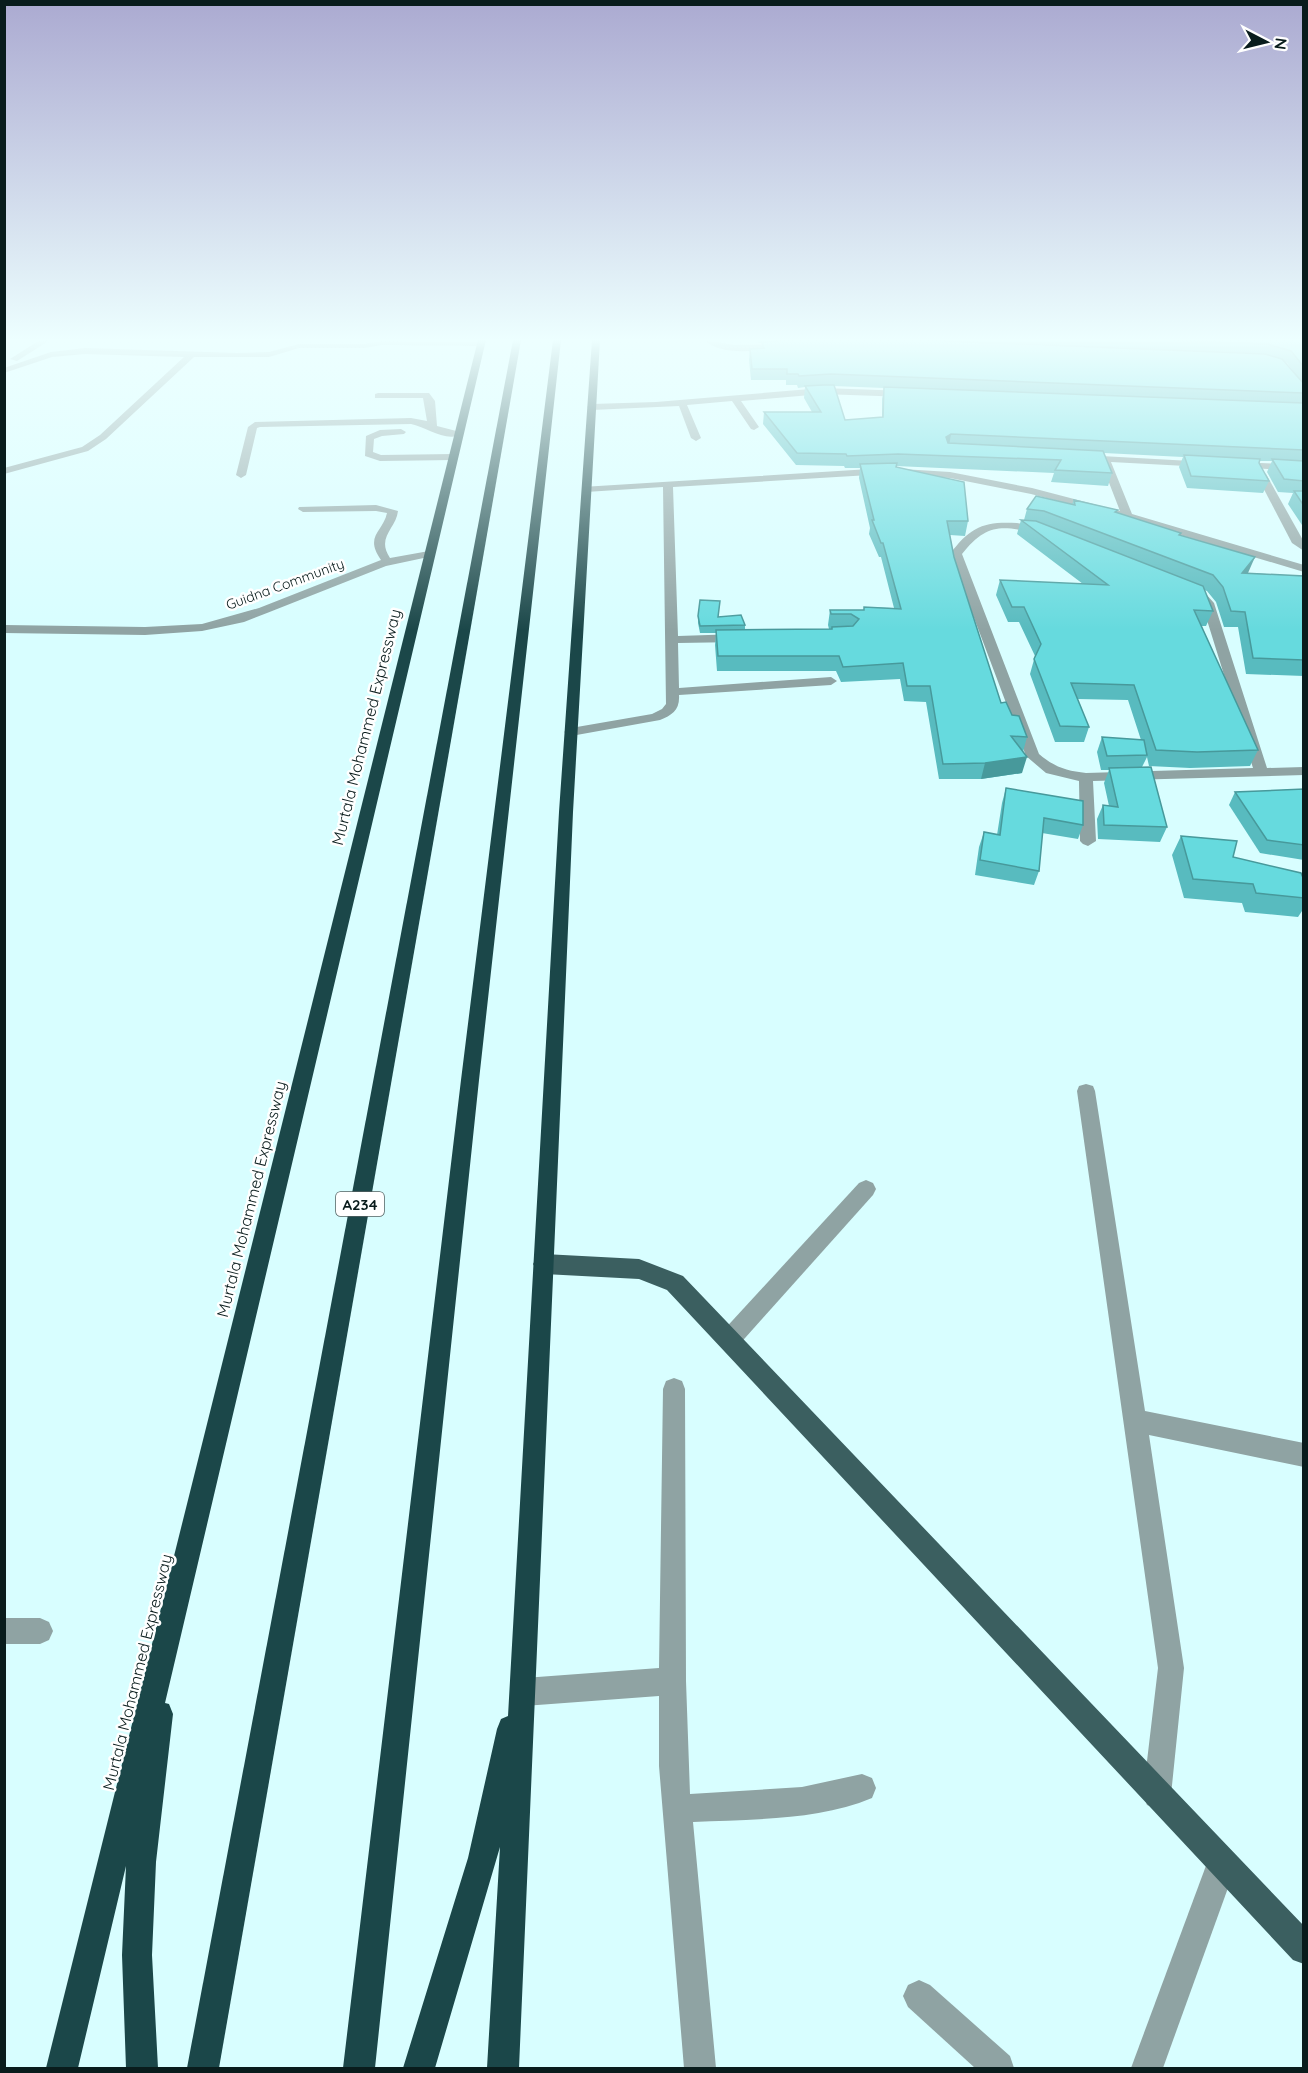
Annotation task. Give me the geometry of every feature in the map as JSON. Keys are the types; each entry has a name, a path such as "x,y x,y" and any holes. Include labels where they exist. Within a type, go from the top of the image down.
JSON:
{"highway":[{"name":"Murtala Mohammed Expressway","path":"62,2068 458,437"},
{"name":"A234","path":"203,2068 499,437"},
{"path":"359,2068 470,1080 546,437"},
{"path":"503,2068 524,1692 571,732 590,437"},
{"path":"142,2068 137,1955 141,1862 152,1761 180,1585"},
{"path":"419,2068 464,1924 501,1790 526,1645"}],"main road":[{"path":"544,1264 639,1269 675,1283 1157,1796 1304,1949"}],"street":[{"path":"4,471 85,449 103,437"},
{"path":"242,475 251,437"},
{"path":"371,437 368,454 380,458 453,457"},
{"path":"1072,458 1304,468"},
{"path":"1106,459 1127,516"},
{"path":"586,489 886,471 939,475 1013,487 1127,516 1304,568"},
{"path":"1261,474 1278,498 1298,543 1304,548"},
{"path":"571,732 655,717 667,712 673,704 668,484"},
{"path":"303,509 376,508 393,511 392,518 381,532 380,551 387,561"},
{"path":"1056,538 1035,530 1012,526 991,528 976,532 956,554 1033,756 1046,769 1066,775 1086,777 1304,771"},
{"name":"Guidna Community","path":"4,629 165,631 192,629 240,619 387,561 406,555 429,554"},
{"path":"1188,589 1202,596 1208,603 1261,771"},
{"path":"670,640 753,638"},
{"path":"673,692 831,681"},
{"path":"1086,777 1088,841"},
{"path":"1086,1091 1171,1668 1157,1796"},
{"path":"729,1341 866,1189"},
{"path":"674,1389 673,1766 700,2068"},
{"path":"1135,1421 1304,1455"},
{"path":"4,1631 40,1631"},
{"path":"524,1692 672,1680"},
{"path":"677,1809 802,1802 862,1788"},
{"path":"1147,2068 1222,1863"},
{"path":"919,1996 998,2068"}],"building":[{"path":"784,437 946,437 948,443 1103,451 1112,473 1055,470 1061,460 797,453"},
{"path":"1011,437 1304,437 1304,450"},
{"path":"1184,455 1260,459 1259,463 1269,481 1191,476"},
{"path":"1272,459 1304,461 1304,481 1284,479"},
{"path":"897,463 896,467 964,482 968,521 947,521 954,557 1001,703 1006,702 1012,715 1019,716 1027,737 1011,736 1027,757 985,763 943,764 930,686 907,686 903,663 843,667 839,656 718,656 716,630 832,629 832,627 853,626 859,619 851,614 831,614 830,610 864,610 864,607 901,609 883,543 881,543 872,520 874,520 860,464"},
{"path":"1294,491 1304,491 1304,506"},
{"path":"1036,496 1075,505 1074,500 1118,510 1115,512 1181,533 1179,535 1255,557 1242,573 1304,576 1304,660 1253,658 1245,612 1231,611 1223,587 1213,575 1044,511 1027,509"},
{"path":"1021,520 1036,521 1203,586 1213,611 1194,610 1258,750 1197,752 1156,750 1134,685 1071,683 1089,727 1060,726 1034,659 1041,644 1024,607 1012,607 1000,580 1108,585"},
{"path":"700,600 720,601 718,617 741,615 745,625 700,626 698,616"},
{"path":"1102,737 1144,740 1147,755 1107,756"},
{"path":"1151,767 1167,827 1104,825 1103,805 1118,807 1109,768"},
{"path":"1006,788 1083,801 1083,825 1044,818 1039,871 980,860 984,832 1000,835"},
{"path":"1304,789 1304,845 1267,840 1235,792"},
{"path":"1181,836 1237,841 1233,857 1301,873 1304,880 1304,898 1256,893 1253,884 1193,879"}]}
